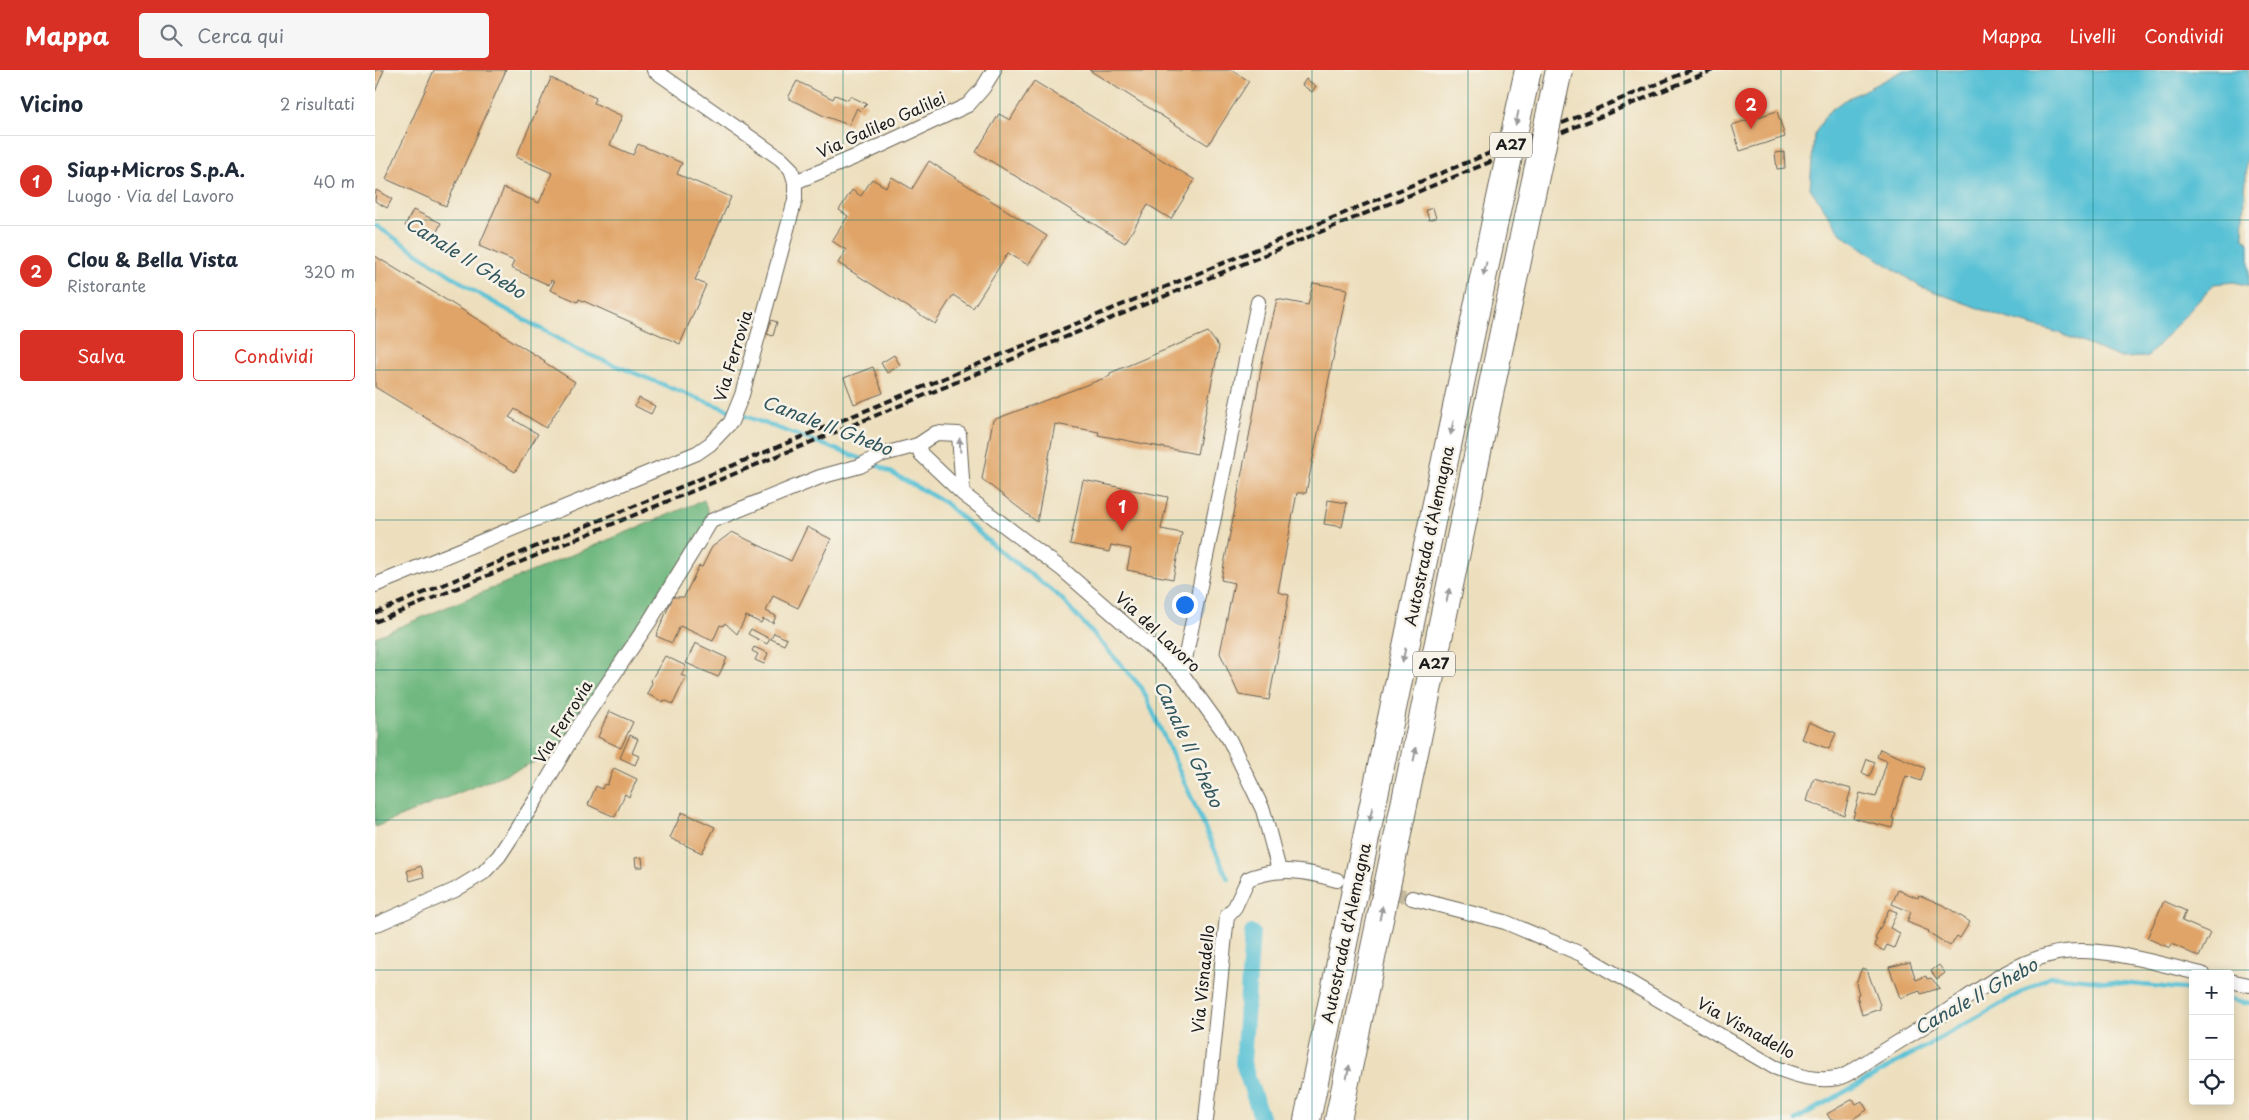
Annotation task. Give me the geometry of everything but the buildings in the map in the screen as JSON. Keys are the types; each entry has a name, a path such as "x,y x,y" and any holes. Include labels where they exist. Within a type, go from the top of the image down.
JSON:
{"highway":[{"name":"Autostrada d'Alemagna","path":"1307,1120 1528,70"},
{"name":"Autostrada d'Alemagna","path":"1338,1120 1559,70"}],"street":[{"path":"654,70 781,159 791,169 795,182"},
{"name":"Via Galileo Galilei","path":"795,182 867,152 968,105 983,88 994,70"},
{"name":"Via Ferrovia","path":"375,585 697,453 710,444 731,422 738,405 788,231 795,200 795,182"},
{"path":"1182,674 1258,302"},
{"path":"918,445 936,433 959,434 963,494"},
{"name":"Via Ferrovia","path":"375,925 455,890 483,873 499,856 535,802 579,726 649,622 711,521 820,477 860,466 880,455 918,445"},
{"name":"Via del Lavoro","path":"918,445 921,454 963,494 1063,570 1182,674 1229,739 1263,810 1279,870"},
{"name":"Via Visnadello","path":"1206,1120 1227,916 1235,907 1248,879 1279,870 1307,871 1337,880"},
{"name":"Via Visnadello","path":"1412,898 1505,922 1581,954 1774,1067 1798,1076 1819,1080 1839,1078 1923,1027 1986,985 2030,961 2049,955 2070,951 2103,953 2189,971"},
{"path":"2234,981 2249,985"}],"green space":[{"path":"704,500 711,521 564,750 375,827 375,637"}],"water":[{"path":"1904,70 2249,70 2249,116 2243,238 2249,242 2249,286 2234,282 2214,284 2147,357 2121,358 2056,332 2002,317 1919,286 1841,234 1810,188 1814,135 1827,113 1843,101"}],"waterway":[{"name":"Canale Il Ghebo","path":"375,225 479,294 580,351 696,398 865,460"},
{"name":"Canale Il Ghebo","path":"872,462 944,502 994,546 1060,597 1142,688 1228,879"},
{"name":"Canale Il Ghebo","path":"1252,933 1243,1063 1262,1120"},
{"name":"Canale Il Ghebo","path":"1795,1120 2050,976 2189,990"},
{"name":"Canale Il Ghebo","path":"2234,1000 2249,1003"}],"tunnel":[{"path":"1350,883 1412,898"}],"railway":[{"path":"375,613 1691,70"},
{"path":"375,622 1713,70"}],"place":[{"name":"Clou & Bella Vista","path":"1751,129"},
{"name":"Siap+Micros S.p.A.","path":"1122,531"}]}
